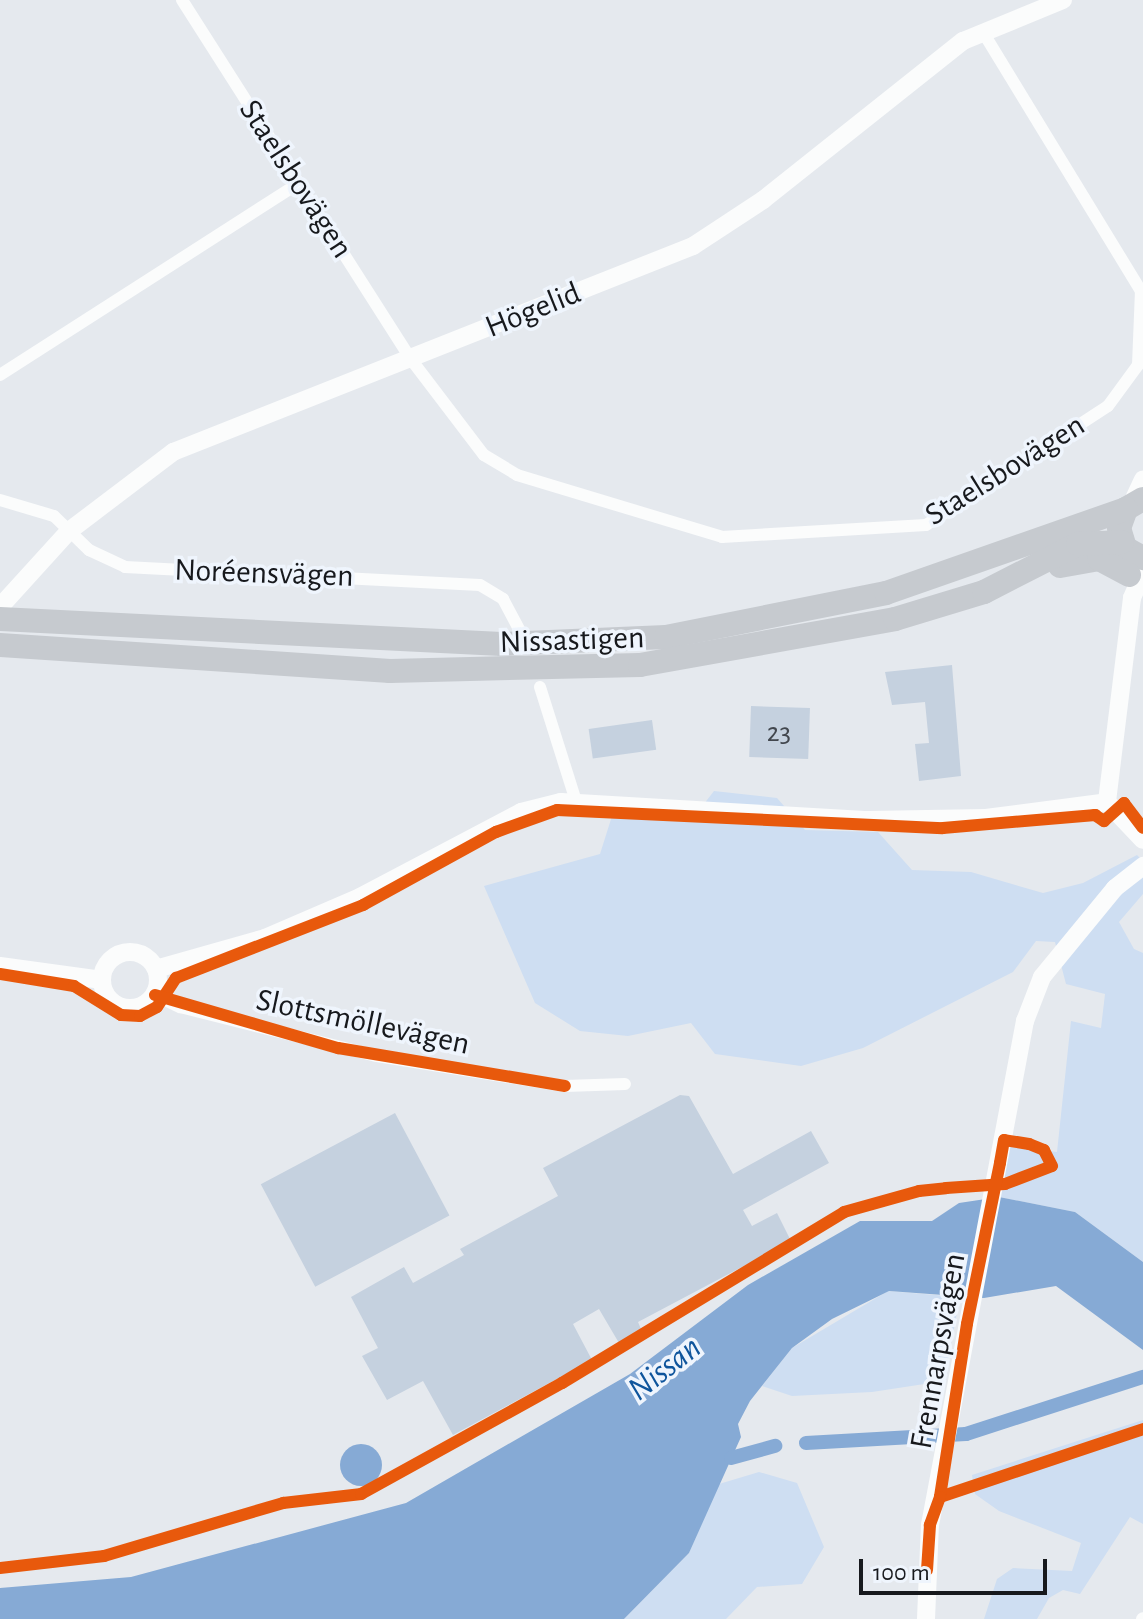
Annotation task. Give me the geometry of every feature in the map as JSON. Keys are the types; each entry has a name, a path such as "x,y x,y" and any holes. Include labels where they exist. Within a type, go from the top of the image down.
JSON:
{"highway":[{"path":"1022,576 1089,559 1132,566 1134,504"},
{"name":"Nissastigen","path":"0,619 501,644 666,637 886,593 1134,504"},
{"name":"Nissastigen","path":"0,645 390,671 640,665 867,626 1022,576 1078,544 1132,566"}],"street":[{"name":"Staelsbovägen","path":"182,0 410,358 484,455 517,475 722,537 926,525 1108,406 1138,365 1141,291 982,31"},
{"name":"Högelid","path":"0,607 69,531 173,452 693,246 982,31 1063,0"},
{"path":"0,375 299,183"},
{"path":"1134,504 1143,479"},
{"name":"Noréensvägen","path":"0,500 45,512 106,560 144,569 464,581 503,599 522,634"},
{"path":"1132,566 1107,802 1143,840"},
{"path":"540,687 576,801"},
{"path":"156,969 265,938 360,897 521,812 576,801 868,820 986,818 1107,802"},
{"name":"Frennarpsvägen","path":"926,1619 927,1570 967,1324 1000,1163 1013,1073 1042,977 1115,888 1143,866"},
{"path":"122,953 142,955 156,969 155,995 142,1006 123,1007 110,999 102,980 107,965 122,953"},
{"path":"0,966 102,980"},
{"name":"Slottsmöllevägen","path":"155,995 180,1007 377,1056 565,1086 625,1084"}],"shaded area":[{"path":"714,791 777,798 805,830 878,832 912,870 971,872 1043,893 1083,883 1137,855 1143,861 1143,894 1119,922 1134,949 1143,953 1143,1262 1075,1212 999,1197 1009,1147 1057,1152 1071,1021 1101,1028 1105,994 1066,984 1055,942 1036,941 1013,972 863,1048 801,1066 715,1054 691,1023 628,1036 580,1031 535,1003 484,886 600,854 612,816 693,818"},
{"path":"888,1291 960,1297 945,1375 931,1383 872,1392 792,1396 762,1386 792,1348"},
{"path":"1143,1420 1143,1524 1130,1517 1080,1594 1063,1590 1049,1598 1037,1619 984,1619 997,1579 1013,1568 1072,1571 1081,1543 999,1511 975,1494 972,1475"},
{"path":"759,1472 797,1483 824,1547 802,1584 757,1587 726,1619 624,1619 689,1553 719,1484"}],"water":[{"name":"Nissan","path":"999,1197 1075,1212 1143,1262 1143,1350 1056,1286 984,1298 889,1291 832,1319 792,1348 750,1401 738,1424 741,1437 689,1553 624,1619 0,1619 0,1588 131,1577 406,1503 630,1374 748,1285 860,1221 932,1221 959,1203"},
{"path":"361,1444 376,1450 382,1465 376,1480 361,1486 346,1480 340,1465 346,1450"}],"building":[{"path":"952,665 961,776 919,781 915,744 929,743 925,702 892,705 885,672"},
{"path":"751,706 810,708 808,759 749,757"},
{"path":"652,720 656,750 593,759 589,729"},
{"path":"680,1095 689,1096 733,1174 811,1131 829,1163 743,1210 752,1226 777,1213 791,1241 638,1322 641,1329 619,1343 599,1309 573,1324 592,1360 453,1435 423,1381 387,1400 362,1356 378,1348 351,1297 404,1267 413,1283 464,1255 460,1249 558,1196 543,1168"},
{"path":"395,1113 449,1215 315,1287 261,1184"}],"waterway":[{"path":"806,1443 966,1434 1143,1377"},
{"path":"731,1458 775,1446"}],"cycle path":[{"path":"0,974 74,986 121,1015 140,1016 157,1007 176,978 363,905 496,832 557,810 943,828 1095,815 1104,821 1124,803 1143,828"},
{"path":"155,995 338,1048 565,1086"},
{"path":"0,1568 104,1556 283,1503 361,1494 562,1383 844,1212 919,1191 946,1188 1005,1184 1052,1166 1044,1150 1029,1144 1004,1140 1000,1163 967,1324 940,1497 930,1525 927,1570"},
{"path":"940,1497 1143,1429"}]}
